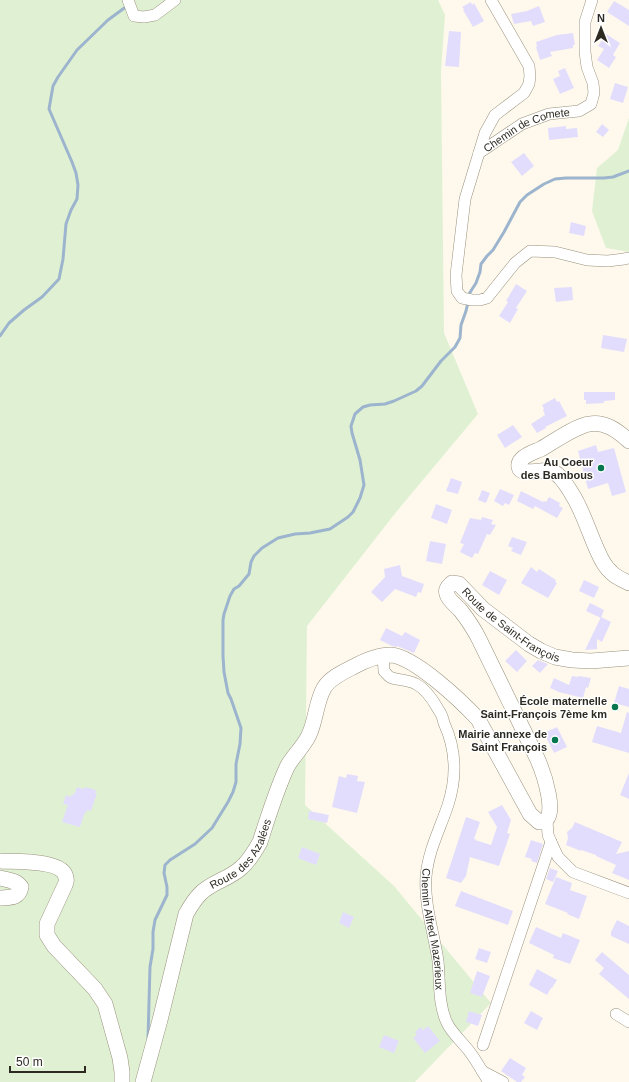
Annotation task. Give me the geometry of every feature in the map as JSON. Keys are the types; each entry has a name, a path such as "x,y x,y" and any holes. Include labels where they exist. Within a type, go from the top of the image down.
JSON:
{"main road":[{"path":"629,441 621,433 611,427 602,424 589,424 579,427 529,454 523,458 518,465 520,470 524,472 543,470 551,471 557,474 576,500 603,562 611,572 629,583"},
{"name":"Route de Saint-François","path":"547,820 549,815 548,790 537,758 479,639 471,624 447,596 447,588 452,583 459,584 483,609 523,640 541,651 555,657 592,661 629,658"},
{"path":"383,656 391,655 413,663 466,706 478,719 530,814 539,822 547,820"},
{"name":"Route des Azalées","path":"143,1082 186,914 201,892 234,874 242,868 254,853 260,842 288,767 311,731 321,695 325,687 330,681 342,673 362,663 383,656"},
{"path":"0,861 34,862 51,866 63,871 66,878 65,885 47,924 47,935 54,946 94,988 105,1004 120,1058 122,1082"},
{"path":"0,878 18,882 21,887 18,895 0,898"}],"street":[{"path":"128,0 134,16 144,18 155,15 175,0"},
{"path":"478,154 485,133 495,115 524,93 529,84 530,76 529,66 491,0"},
{"name":"Chemin de Comete","path":"592,0 585,22 585,52 587,67 593,83 594,93 591,104 579,111 549,114 522,124 478,154 465,199 456,275 457,291 467,299 480,300 488,298 515,263 530,251 555,252 587,260 629,258"},
{"name":"Chemin Alfred Mazerieux","path":"383,656 384,671 391,678 416,684 428,694 439,710 453,747 455,762 452,790 429,857 426,876 426,896 438,962 439,991 444,1016 447,1024 470,1052 489,1082"},
{"path":"547,820 548,835 558,857 574,872 629,893"},
{"path":"483,1045 551,842"},
{"path":"616,1014 629,1022"},
{"path":"482,1071 503,1082"}],"green space":[{"path":"0,0 438,0 445,15 441,71 444,333 478,414 397,511 307,626 305,805 394,886 491,1003 415,1082 0,1082"},
{"path":"629,118 629,252 606,248 592,211 597,168 618,150"}],"building":[{"path":"614,1 629,10 629,26 607,12"},
{"path":"471,2 472,5 474,3 484,21 473,27 462,7"},
{"path":"539,6 545,22 533,26 531,21 514,24 511,14 527,11"},
{"path":"449,31 461,32 459,67 445,66"},
{"path":"573,33 575,45 573,45 573,48 550,52 552,56 540,60 536,42 557,35"},
{"path":"606,34 620,43 613,55 616,57 609,68 597,60 604,49 598,46"},
{"path":"565,68 574,88 560,94 553,79 560,76 558,71"},
{"path":"615,83 628,87 623,103 610,99"},
{"path":"602,124 609,130 603,137 596,132"},
{"path":"566,126 566,129 577,128 578,137 549,140 548,128"},
{"path":"524,153 534,166 522,176 511,162"},
{"path":"571,222 586,226 584,236 569,233"},
{"path":"516,284 527,291 516,308 518,309 510,323 499,316 508,302 506,301"},
{"path":"572,287 573,300 556,302 554,288"},
{"path":"603,335 627,339 624,352 601,348"},
{"path":"584,392 615,392 615,400 604,401 604,403 586,404 586,400 584,400"},
{"path":"555,398 557,402 559,401 567,416 545,427 546,428 537,433 531,424 545,415 542,405"},
{"path":"513,425 522,437 505,448 497,435"},
{"name":"Au Coeur des Bambous","path":"596,445 598,452 614,448 626,492 612,496 608,483 588,489 578,451"},
{"path":"451,478 462,482 458,494 446,491"},
{"path":"500,489 514,495 509,505 505,503 503,506 494,501"},
{"path":"482,490 490,493 486,503 478,500"},
{"path":"521,491 543,502 546,502 549,497 560,503 559,506 563,508 557,518 535,506 533,509 517,501"},
{"path":"436,504 452,510 447,524 431,518"},
{"path":"482,517 493,520 491,524 496,525 490,535 487,534 478,554 475,553 472,558 460,552 464,544 460,543 470,518 481,520"},
{"path":"512,537 527,542 521,555 511,551 513,548 508,546"},
{"path":"430,541 446,544 442,564 426,561"},
{"path":"400,565 402,576 424,584 421,593 418,592 416,597 395,589 382,602 371,592 385,577 384,569"},
{"path":"531,567 537,572 539,569 556,580 555,582 557,583 548,598 521,583"},
{"path":"490,571 507,580 499,595 482,585"},
{"path":"584,580 599,587 594,598 579,591"},
{"path":"590,603 604,610 601,618 586,611"},
{"path":"601,617 611,622 602,642 597,639 597,649 585,650"},
{"path":"386,628 402,636 405,632 420,640 414,653 397,646 392,646 380,640"},
{"path":"516,650 527,661 517,672 505,661"},
{"path":"538,660 548,664 540,673 532,666"},
{"path":"572,676 591,678 588,688 586,687 583,698 559,692 550,688 554,678 569,685"},
{"path":"619,686 629,689 629,707 614,703"},
{"path":"627,712 629,713 629,753 592,742 597,726 621,733"},
{"name":"Mairie annexe de Saint François","path":"557,727 567,747 554,753 544,733"},
{"path":"629,773 629,799 620,795"},
{"path":"347,774 358,776 357,781 365,782 357,813 332,807 339,776 346,778"},
{"path":"77,787 84,789 85,787 96,790 95,793 97,793 91,811 87,810 87,812 85,812 80,827 62,822 68,805 63,804 66,795 71,797 72,794 74,795"},
{"path":"502,805 511,820 507,833 510,834 499,866 470,857 466,876 461,883 446,878 466,817 480,822 474,839 491,845 497,827 488,812"},
{"path":"309,811 329,815 327,823 308,819"},
{"path":"575,822 622,842 616,854 629,851 629,880 612,873 616,865 596,855 566,845 568,838 567,832 572,828"},
{"path":"531,840 543,844 537,863 531,861 532,859 525,857"},
{"path":"302,847 320,854 316,865 298,858"},
{"path":"550,868 558,871 553,882 546,879"},
{"path":"556,877 572,883 570,890 587,896 579,919 545,904"},
{"path":"461,891 513,911 508,925 455,906"},
{"path":"343,912 354,917 349,928 339,923"},
{"path":"617,920 629,926 629,944 611,936 611,932"},
{"path":"536,927 561,938 563,933 580,940 570,964 553,958 554,955 529,943"},
{"path":"479,948 491,952 487,963 475,959"},
{"path":"602,952 629,975 629,999 599,974 604,968 595,960"},
{"path":"537,969 557,980 547,995 529,985"},
{"path":"477,971 490,976 482,997 470,993"},
{"path":"469,1011 482,1015 478,1026 466,1022"},
{"path":"531,1011 543,1018 537,1030 524,1023"},
{"path":"428,1026 440,1041 425,1053 413,1038 417,1035 415,1032 421,1027 423,1030"},
{"path":"384,1035 399,1041 394,1053 379,1047"},
{"path":"510,1058 526,1068 522,1075 525,1077 521,1082 517,1082 501,1071"}],"waterway":[{"path":"0,336 9,323 42,297 59,279 63,259 66,224 77,199 78,185 76,173 49,109 53,86 77,50 108,20 127,6"},
{"path":"469,297 469,294 476,283 481,264 493,250 520,202 527,195 555,179 604,178 613,177 629,171"},
{"path":"148,1038 150,967 153,949 153,932 155,920 167,895 164,873 165,865 170,860 195,844 212,828 228,802 236,782 236,764 240,744 241,728 228,693 223,656 223,620 230,596 234,589 239,586 249,574 251,562 254,556 262,548 278,538 330,529 353,512 360,498 364,485 360,460 351,426 355,414 363,407 385,404 394,401 416,391 422,386 441,361 455,347 460,338 461,325 468,302"}],"place":[{"name":"Au Coeur des Bambous","path":"601,468"},
{"name":"École maternelle Saint-François 7ème km","path":"615,707"},
{"name":"Mairie annexe de Saint François","path":"555,740"}]}
